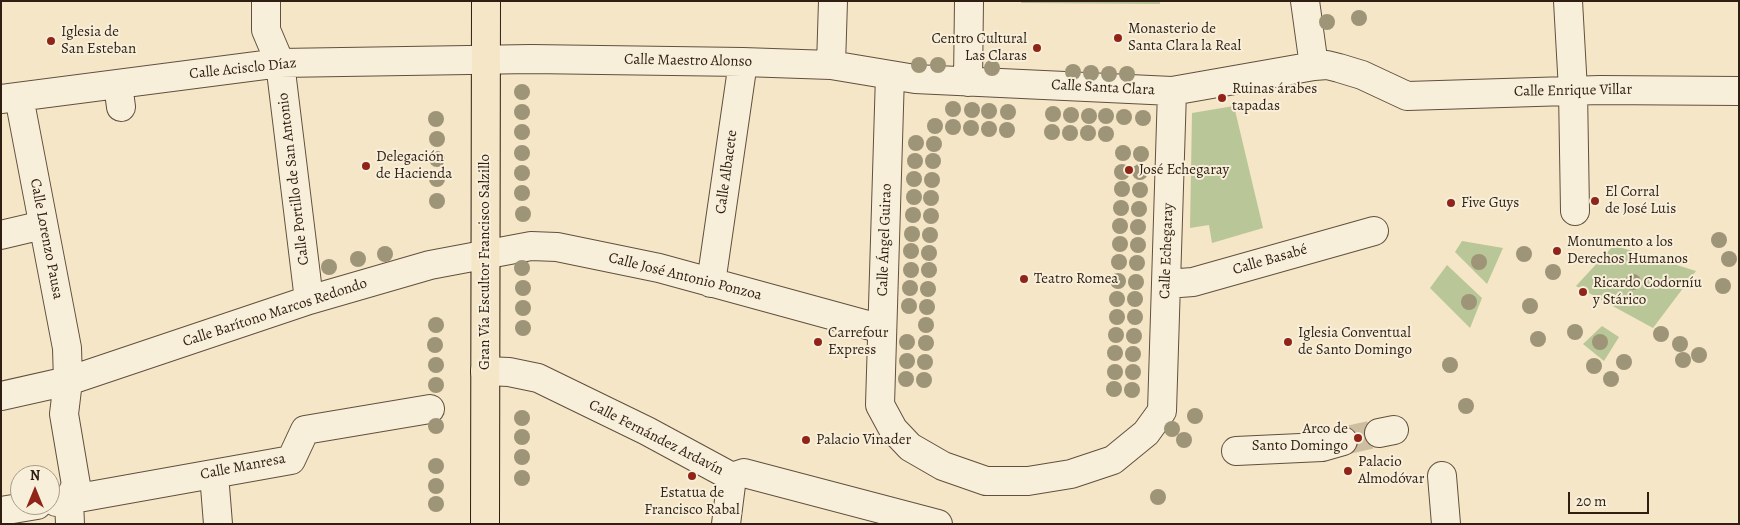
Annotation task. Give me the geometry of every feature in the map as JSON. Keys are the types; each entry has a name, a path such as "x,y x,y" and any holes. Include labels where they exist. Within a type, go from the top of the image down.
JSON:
{"main road":[{"name":"Gran Vía Escultor Francisco Salzillo","path":"485,524 486,1"}],"street":[{"name":"Calle Portillo de San Antonio","path":"266,1 266,30 280,63 309,300"},
{"path":"831,66 833,1"},
{"path":"968,82 969,1"},
{"path":"1305,1 1314,66"},
{"path":"1568,1 1573,90 1575,211"},
{"name":"Calle Acisclo Díaz","path":"10,98 119,96 280,63 486,60"},
{"name":"Calle Maestro Alonso","path":"486,60 743,62 831,66 890,75"},
{"name":"Calle Albacete","path":"712,283 743,62"},
{"name":"Calle Santa Clara","path":"890,75 915,79 1172,91 1314,66 1340,68 1362,75 1407,96"},
{"name":"Calle Ángel Guirao","path":"880,405 890,75"},
{"name":"Calle Enrique Villar","path":"1407,96 1573,90 1739,91"},
{"name":"Calle Echegaray","path":"880,405 893,429 910,447 943,466 986,481 1028,481 1071,474 1113,460 1146,433 1162,411 1172,91"},
{"name":"Calle Lorenzo Pausa","path":"10,98 49,233 67,348 68,381 64,414 76,485 63,509"},
{"name":"Calle Basabé","path":"1166,284 1193,282 1374,231"},
{"path":"1,235 49,233"},
{"name":"Calle José Antonio Ponzoa","path":"486,255 531,246 551,246 659,268 882,329"},
{"name":"Calle Barítono Marcos Redondo","path":"1,396 68,381 309,300 430,265 486,255"},
{"name":"Calle Fernández Ardavín","path":"485,371 508,372 538,378 647,431 732,477 744,473 857,514 938,524"},
{"name":"Calle Manresa","path":"63,509 214,474 291,460 305,430 430,409"},
{"path":"1236,451 1322,447 1343,441"},
{"path":"214,474 218,524"},
{"path":"1442,476 1446,524"},
{"path":"726,524 732,477"}],"green space":[{"path":"1021,1 1160,1 1160,4 1021,3"},
{"path":"1234,106 1263,228 1212,243 1209,225 1190,228 1192,113"},
{"path":"1462,241 1503,248 1487,284 1455,252"},
{"path":"1616,246 1696,271 1653,328 1576,286 1612,247"},
{"path":"1447,265 1482,298 1470,328 1430,288"},
{"path":"1602,326 1619,337 1604,361 1583,344"}],"tunnel":[{"path":"1343,441 1379,433"}],"place":[{"name":"Monasterio de Santa Clara la Real","path":"1118,38"},
{"name":"Iglesia de San Esteban","path":"51,41"},
{"name":"Centro Cultural Las Claras","path":"1037,48"},
{"name":"Ruinas árabes tapadas","path":"1222,98"},
{"name":"Delegación de Hacienda","path":"366,166"},
{"name":"José Echegaray","path":"1129,170"},
{"name":"El Corral de José Luis","path":"1595,201"},
{"name":"Five Guys","path":"1451,203"},
{"name":"Monumento a los Derechos Humanos","path":"1557,251"},
{"name":"Teatro Romea","path":"1024,279"},
{"name":"Ricardo Codorníu y Stárico","path":"1583,292"},
{"name":"Carrefour Express","path":"818,342"},
{"name":"Iglesia Conventual de Santo Domingo","path":"1288,342"},
{"name":"Arco de Santo Domingo","path":"1358,438"},
{"name":"Palacio Vinader","path":"806,440"},
{"name":"Palacio Almodóvar","path":"1348,471"},
{"name":"Estatua de Francisco Rabal","path":"692,476"}]}
